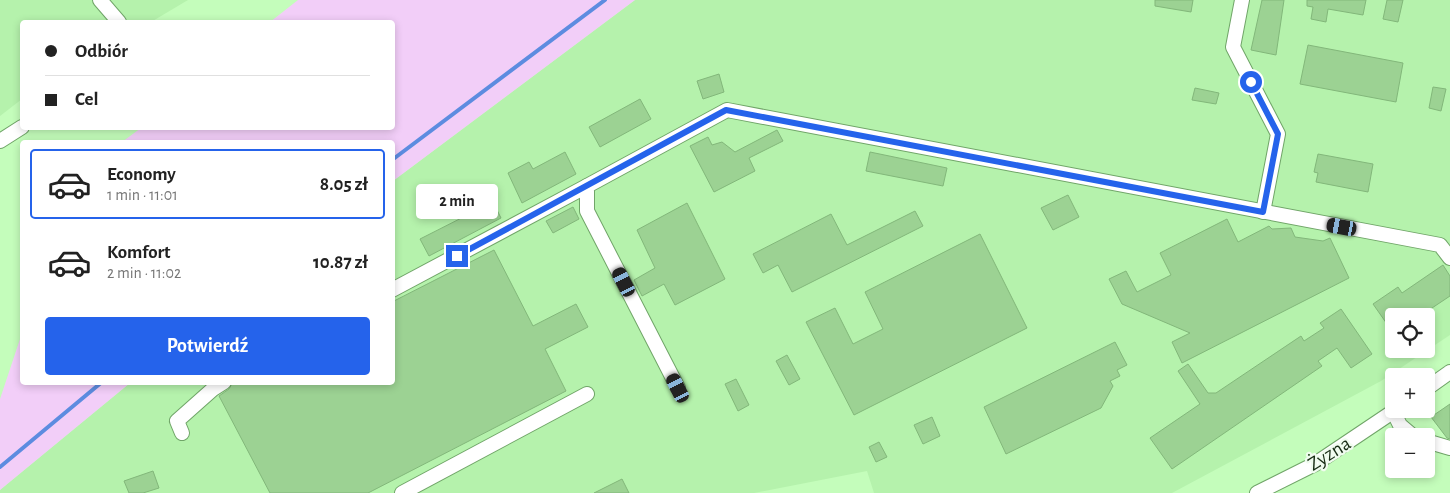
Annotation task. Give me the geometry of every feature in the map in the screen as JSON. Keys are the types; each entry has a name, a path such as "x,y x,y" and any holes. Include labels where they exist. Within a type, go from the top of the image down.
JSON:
{"street":[{"path":"100,0 116,20"},
{"path":"1242,0 1233,47 1278,134 1263,212"},
{"path":"395,288 726,110 1440,245 1450,258"},
{"path":"0,141 20,128"},
{"path":"587,186 587,211 678,388"},
{"path":"1435,383 1450,372"},
{"path":"182,433 177,421 219,385"},
{"path":"402,493 587,394"},
{"name":"Żyzna","path":"1257,493 1315,464 1385,417"},
{"path":"1435,444 1450,448"}],"shaded area":[{"path":"0,0 188,0 154,20 20,20 20,101 0,116"},
{"path":"298,0 635,0 395,180 395,140 125,140 138,130 395,130 395,20 273,20"},
{"path":"635,0 1450,0 1450,335 1435,345 1435,308 1385,308 1385,358 1416,358 1400,368 1385,368 1385,378 1381,381 1172,493 874,493 867,471 754,493 0,493 0,490 128,385 395,385 395,180"},
{"path":"20,339 20,385 128,385 0,490 0,399"}],"building":[{"path":"1155,0 1193,0 1191,12 1155,6"},
{"path":"1262,0 1284,0 1276,55 1251,50"},
{"path":"1307,0 1366,0 1363,15 1328,9 1326,22 1311,19 1313,7 1307,6"},
{"path":"1387,0 1403,0 1398,22 1383,19"},
{"path":"1308,45 1403,63 1396,102 1300,84"},
{"path":"719,74 724,92 703,99 697,81"},
{"path":"1433,87 1446,89 1441,111 1429,108"},
{"path":"1195,88 1219,93 1216,104 1192,100"},
{"path":"640,99 651,119 600,147 589,127"},
{"path":"777,130 783,141 749,158 755,171 714,192 690,146 708,137 712,145 722,142 735,152"},
{"path":"565,152 576,174 522,203 508,173 529,162 533,169"},
{"path":"870,152 947,168 943,186 866,171"},
{"path":"1318,154 1373,164 1368,192 1316,182 1318,173 1314,172"},
{"path":"1068,195 1079,217 1053,230 1041,208"},
{"path":"493,202 501,218 429,256 420,239"},
{"path":"687,203 725,279 675,305 664,284 642,296 634,280 655,268 637,230"},
{"path":"573,207 579,219 553,233 546,221"},
{"path":"915,211 923,226 792,292 778,265 763,273 753,254 831,214 847,245"},
{"path":"1227,219 1238,242 1269,226 1272,229 1291,228 1295,237 1323,241 1330,238 1349,278 1182,363 1172,342 1190,333 1122,304 1109,279 1126,271 1137,292 1171,275 1160,253"},
{"path":"980,234 1027,328 854,415 806,322 835,308 853,344 883,329 865,292"},
{"path":"494,250 533,326 576,304 588,327 545,349 566,391 368,493 270,493 219,396 231,385 395,385 395,300"},
{"path":"1443,265 1450,276 1450,296 1432,308 1385,308 1385,321 1373,304 1398,287 1402,293"},
{"path":"1341,309 1372,354 1351,368 1337,348 1318,361 1322,366 1172,469 1150,438 1200,404 1178,371 1188,364 1208,393 1216,393 1301,336 1304,341 1324,328 1320,323"},
{"path":"1115,342 1127,365 1117,370 1120,376 1110,381 1113,386 1101,408 1006,454 984,407"},
{"path":"787,355 800,379 789,385 776,361"},
{"path":"736,379 749,405 738,411 725,384"},
{"path":"1450,404 1450,439 1447,438 1432,418 1435,418 1435,414"},
{"path":"932,417 940,436 923,444 914,425"},
{"path":"879,442 887,457 876,462 869,447"},
{"path":"153,471 159,488 143,493 129,493 124,481"},
{"path":"622,479 629,493 594,493"}],"waterway":[{"path":"395,158 605,0"},
{"path":"0,467 98,385"}],"route":[{"path":"457,256 726,110 1263,212 1278,134 1251,82"}]}
